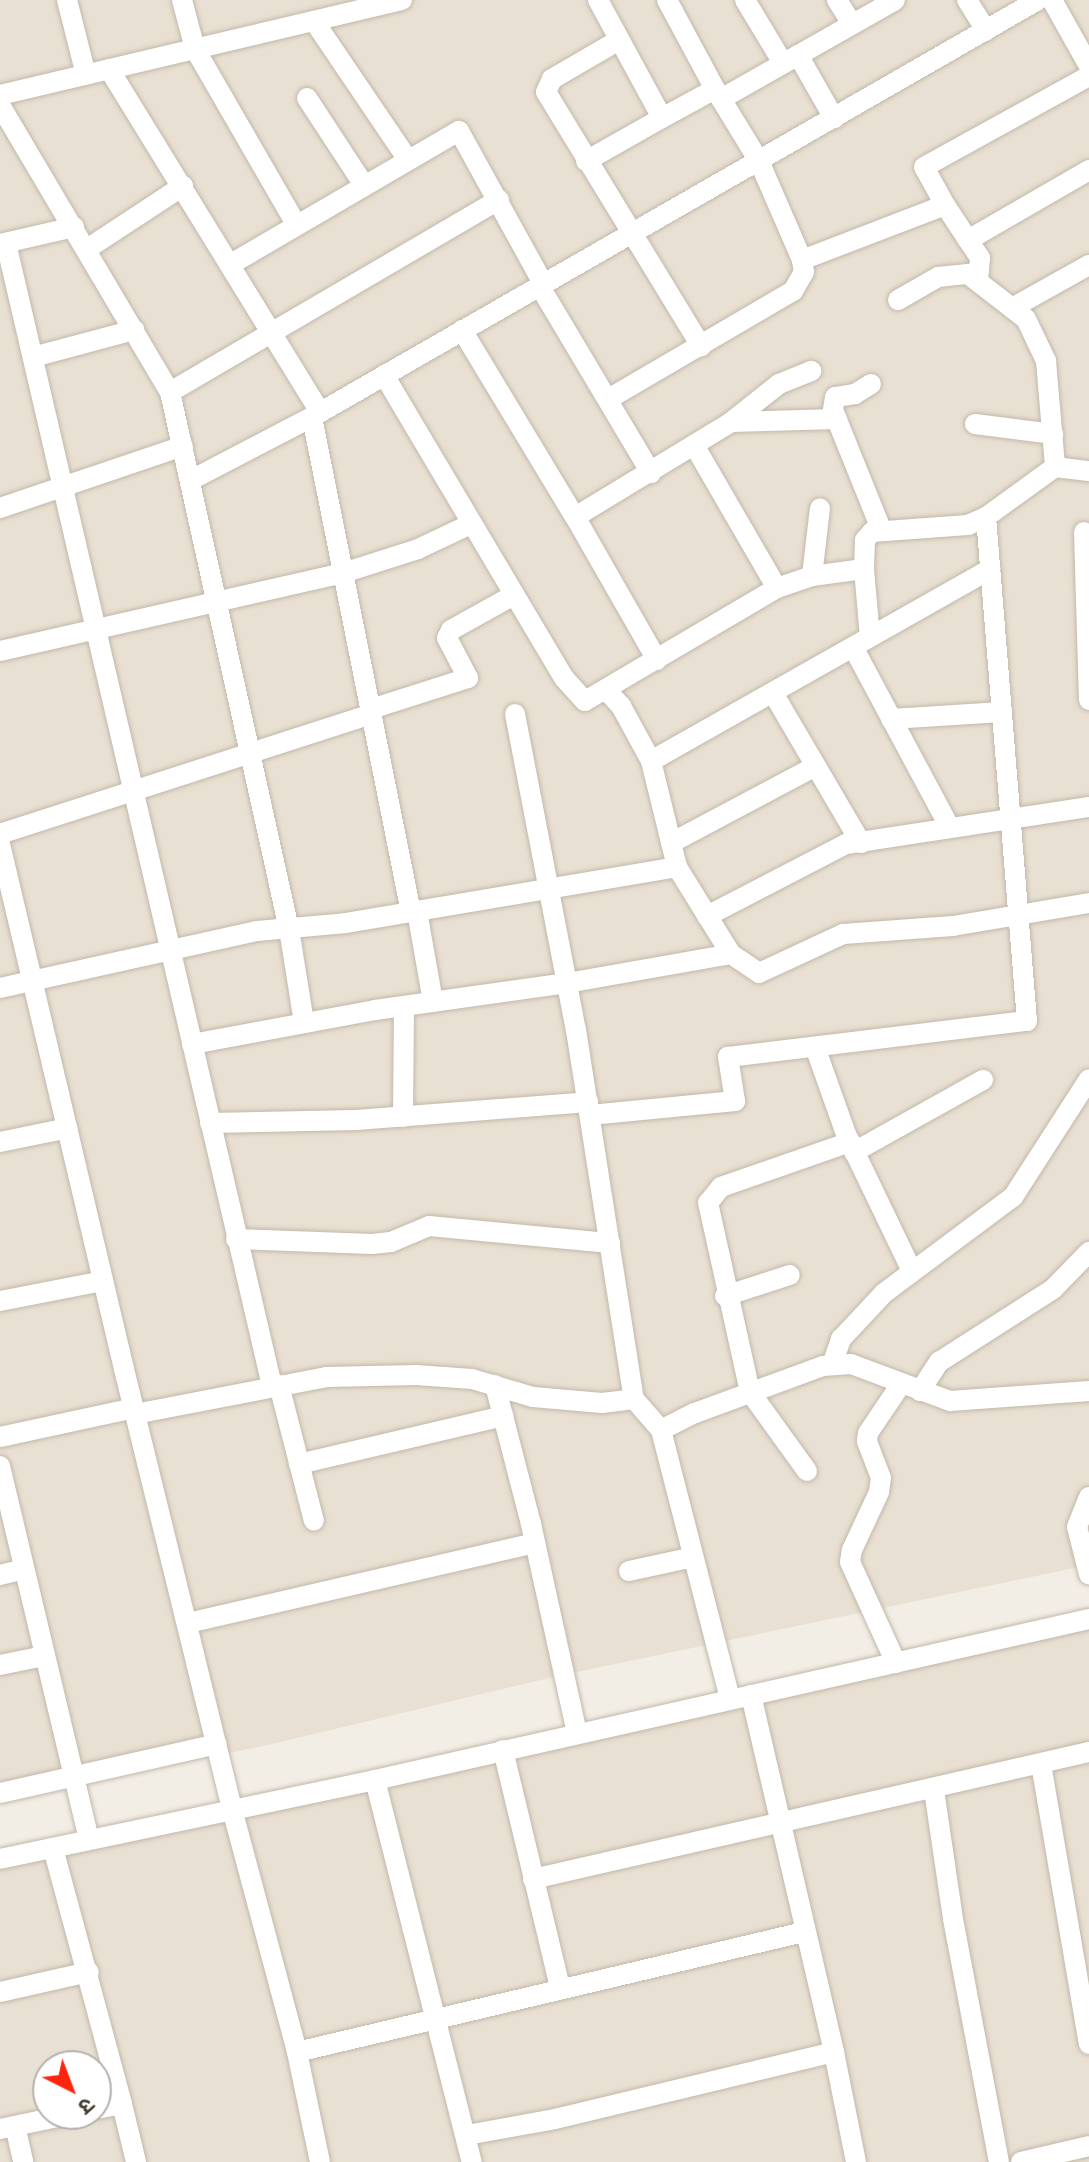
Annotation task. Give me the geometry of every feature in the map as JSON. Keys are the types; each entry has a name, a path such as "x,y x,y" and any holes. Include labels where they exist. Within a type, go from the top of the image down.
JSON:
{"street":[{"path":"67,0 86,75"},
{"path":"182,0 195,49 296,224"},
{"path":"0,95 314,21 336,8 402,0"},
{"path":"598,0 662,118"},
{"path":"608,399 793,291 804,272 802,260 759,161 667,0"},
{"path":"745,0 834,118"},
{"path":"837,0 852,24"},
{"path":"586,161 662,118 790,59 895,0"},
{"path":"967,0 986,31"},
{"path":"191,480 316,415 1038,0"},
{"path":"1052,0 1089,66"},
{"path":"314,21 408,160"},
{"path":"619,40 552,79 547,86 549,100 701,346"},
{"path":"109,69 273,333 316,415 343,573 433,1002"},
{"path":"978,279 980,258 924,167 1089,76"},
{"path":"307,98 364,185"},
{"path":"0,105 170,392 289,929 304,1023"},
{"path":"231,264 459,131 499,200 541,284 651,473"},
{"path":"968,240 1089,170"},
{"path":"87,249 183,186"},
{"path":"170,392 499,200"},
{"path":"802,260 945,205"},
{"path":"74,227 3,244 64,487 236,1239 314,1521"},
{"path":"1012,308 1089,265"},
{"path":"898,300 938,277 954,273 978,279 1035,332 1046,361 1055,467"},
{"path":"33,357 134,330"},
{"path":"462,330 657,660"},
{"path":"575,517 731,422 779,384 811,371"},
{"path":"384,375 514,595 577,697 585,701 607,691 777,588 812,576 864,569"},
{"path":"871,384 855,394 835,397 833,410 881,529"},
{"path":"731,422 837,419"},
{"path":"975,424 1053,434"},
{"path":"694,445 777,588"},
{"path":"0,508 183,446"},
{"path":"950,828 891,719 862,642 865,540 881,529 939,529 968,525 986,517 1055,467 1089,471"},
{"path":"812,576 820,508"},
{"path":"210,1123 735,1101 728,1057 1027,1021 986,517"},
{"path":"0,651 343,573 418,549 471,524"},
{"path":"1084,532 1089,700"},
{"path":"651,761 990,569"},
{"path":"0,834 468,678 447,638 451,630 514,595"},
{"path":"607,691 621,706 651,761 677,867 731,954 759,973 843,934 939,927 1089,903"},
{"path":"773,693 861,843"},
{"path":"891,719 1002,712"},
{"path":"515,714 589,1108 634,1399 661,1430 730,1699"},
{"path":"671,843 816,766"},
{"path":"707,916 826,851 1011,816 1089,807"},
{"path":"0,844 134,1411 232,1809 297,2052 320,2162"},
{"path":"0,988 257,931 414,912 677,867"},
{"path":"192,1044 404,1006 567,983 731,954"},
{"path":"403,1117 404,1006"},
{"path":"815,1047 852,1147 912,1271"},
{"path":"832,1365 841,1339 884,1293 1013,1197 1089,1079"},
{"path":"807,1471 750,1392 725,1296 708,1203 714,1192 852,1147 983,1080"},
{"path":"0,1142 68,1128"},
{"path":"236,1239 372,1244 391,1242 429,1226 610,1243"},
{"path":"896,1663 850,1562 852,1550 879,1492 881,1478 867,1441 868,1433 939,1362 1053,1289 1089,1252"},
{"path":"725,1296 790,1275"},
{"path":"0,1301 103,1281"},
{"path":"661,1430 750,1392 832,1365 851,1364 950,1401 1089,1391"},
{"path":"0,1437 327,1377 416,1375 472,1379 533,1397 602,1403 634,1399"},
{"path":"495,1385 535,1543 577,1733"},
{"path":"299,1464 503,1416"},
{"path":"0,1466 89,1840"},
{"path":"1089,1497 1077,1527 1089,1574"},
{"path":"188,1623 535,1543"},
{"path":"629,1571 694,1557"},
{"path":"0,1575 24,1569"},
{"path":"0,1859 375,1780 1089,1619"},
{"path":"0,1665 44,1656"},
{"path":"751,1695 834,2052 856,2162"},
{"path":"0,1793 217,1744"},
{"path":"503,1750 560,1988"},
{"path":"533,1879 934,1790 1089,1752"},
{"path":"1041,1764 1089,2044"},
{"path":"375,1780 472,2162"},
{"path":"934,1790 953,1919 999,2162"},
{"path":"53,1848 89,1972 136,2162"},
{"path":"297,2052 804,1932"},
{"path":"0,1992 89,1972"},
{"path":"467,2135 555,2119 834,2052"},
{"path":"112,2106 122,2104"},
{"path":"23,2162 7,2127 32,2122"},
{"path":"1021,2162 1089,2146"}],"shaded area":[{"path":"0,0 1089,0 1089,1565 553,1677 268,1745 0,1800"},
{"path":"1089,1626 1089,2162 0,2162 0,1867"}]}
